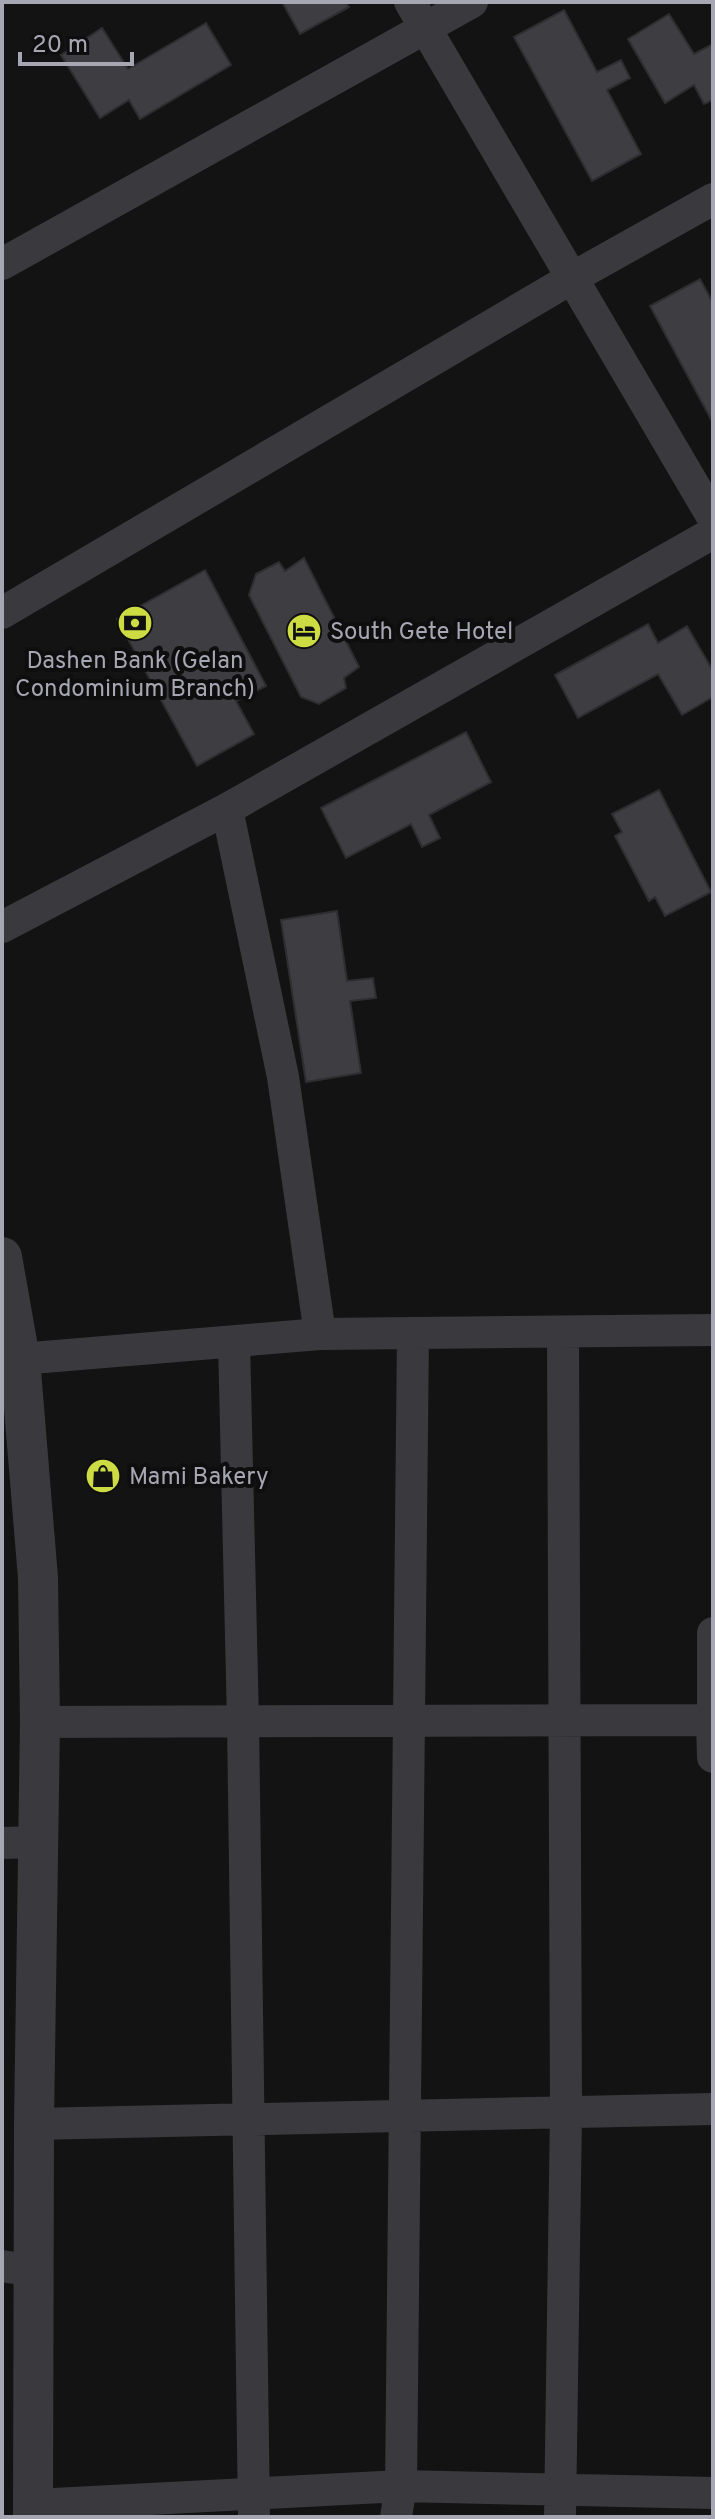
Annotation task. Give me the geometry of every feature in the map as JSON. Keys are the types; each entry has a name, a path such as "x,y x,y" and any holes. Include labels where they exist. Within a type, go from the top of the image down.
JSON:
{"street":[{"path":"2,264 417,15 472,2"},
{"path":"417,15 713,518"},
{"path":"2,613 572,278 713,199"},
{"path":"2,927 227,809 713,533"},
{"path":"227,809 283,1077 320,1334"},
{"path":"2,1257 20,1359 13,1412 38,1578 40,1722 20,1842 34,2124 19,2269 34,2511 398,2502 560,2503 713,2493"},
{"path":"20,1359 320,1334 713,1330"},
{"path":"560,2503 566,2112 563,1332"},
{"path":"398,2502 413,1333"},
{"path":"234,1342 243,1721 254,2505"},
{"path":"713,1633 713,1757"},
{"path":"40,1722 713,1720"},
{"path":"34,2124 713,2109"}],"building":[{"path":"282,2 346,2 349,7 300,34"},
{"path":"564,10 597,72 621,60 630,78 607,90 641,154 592,181 514,37"},
{"path":"669,14 694,54 713,44 713,100 704,104 694,85 665,103 628,39"},
{"path":"206,23 231,65 140,119 129,100 100,118 61,55 102,28 128,69"},
{"path":"700,279 713,303 713,423 650,306"},
{"name":"South Gete Hotel","path":"304,558 359,667 344,678 346,688 319,704 301,697 249,595 256,574 279,562 285,571"},
{"path":"205,570 266,686 236,701 254,734 197,766 117,619"},
{"path":"648,624 658,643 687,626 713,671 713,697 682,715 658,674 578,718 555,675"},
{"path":"466,732 491,782 429,815 440,838 422,847 411,824 346,858 321,808"},
{"path":"659,790 711,892 665,916 655,897 649,901 615,836 622,832 612,814"},
{"path":"337,911 347,981 373,978 376,998 350,1001 361,1073 306,1082 281,920"}],"place":[{"name":"Dashen Bank (Gelan Condominium Branch)","path":"135,623"},
{"name":"South Gete Hotel","path":"304,631"},
{"name":"Mami Bakery","path":"103,1476"}]}
